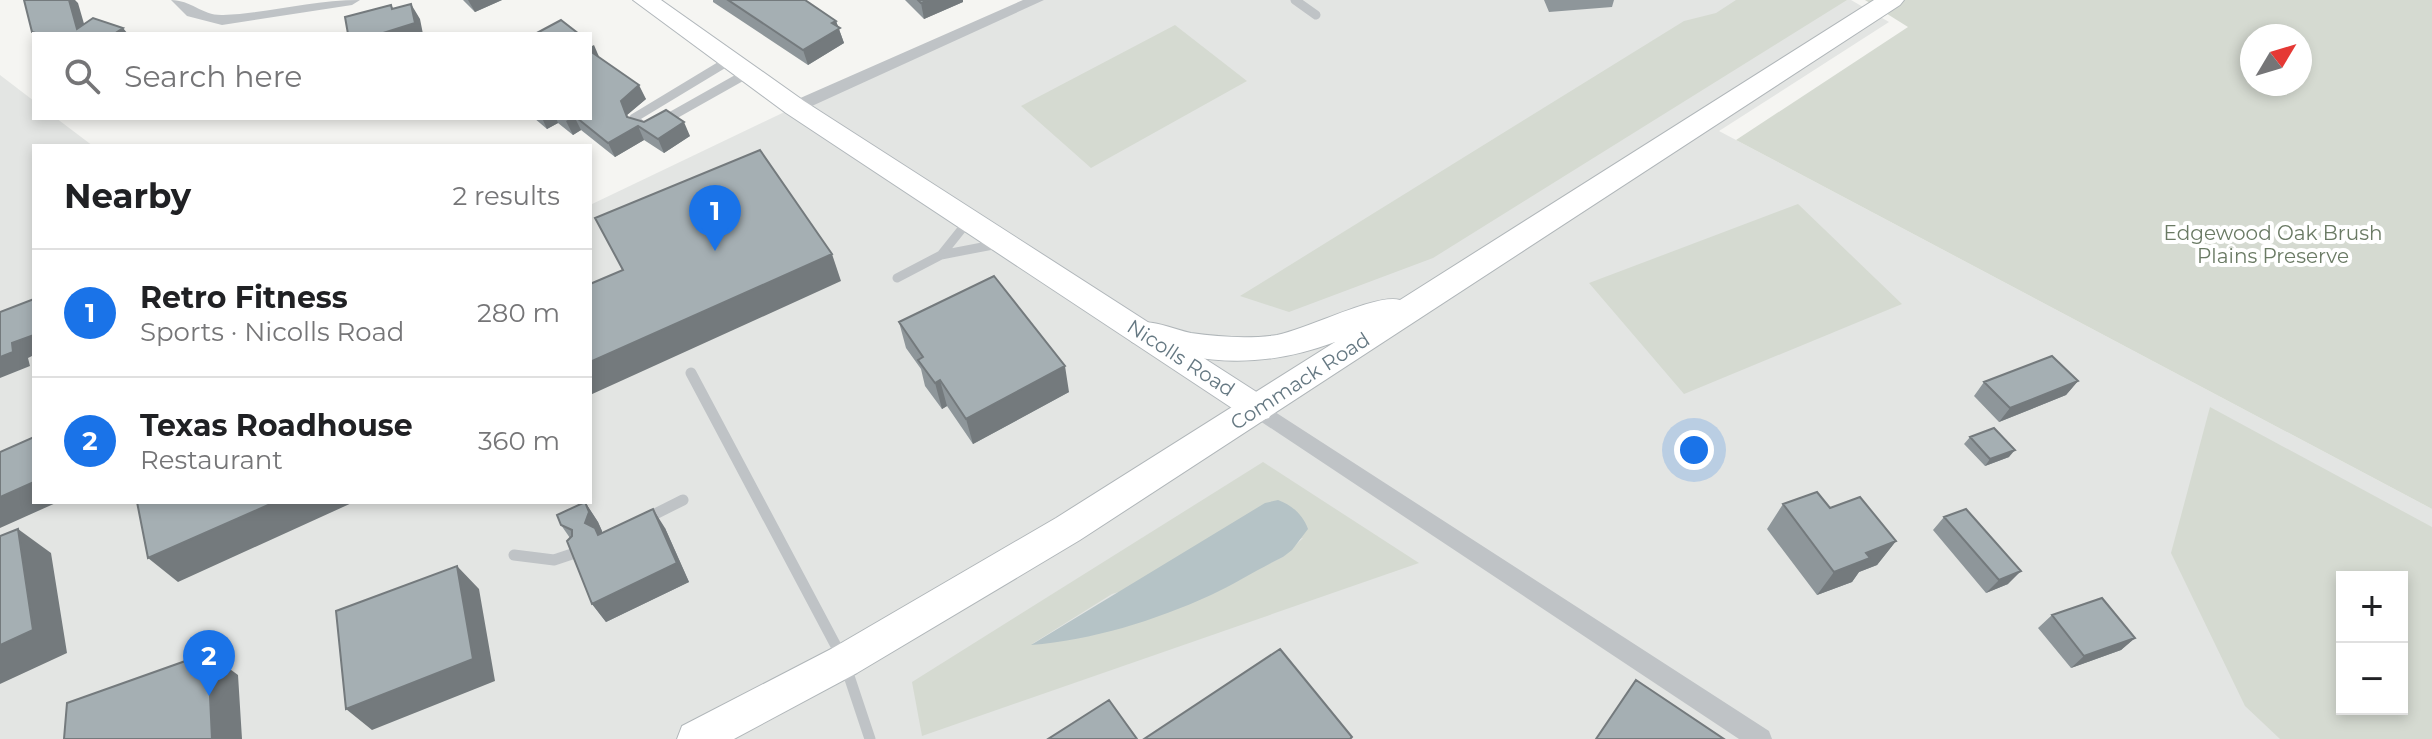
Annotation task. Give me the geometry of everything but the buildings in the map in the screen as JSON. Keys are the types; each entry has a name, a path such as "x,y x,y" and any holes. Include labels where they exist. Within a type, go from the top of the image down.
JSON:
{"main road":[{"name":"Commack Road","path":"696,739 844,661 999,571 1258,409 1891,0"},
{"path":"1143,333 1173,342 1278,347 1368,314 1413,307"}],"street":[{"path":"179,0 185,8 201,17 222,20 352,0"},
{"name":"Nicolls Road","path":"646,0 795,107 1760,739"},
{"path":"795,107 1028,1"}],"lane":[{"path":"1295,0 1316,15"},
{"path":"739,66 649,129 639,126 634,118 739,66"},
{"path":"941,255 969,220"},
{"path":"897,278 941,255 1004,243"},
{"path":"691,373 844,661 870,739"},
{"path":"631,526 683,500"},
{"path":"514,555 545,561 562,560 578,552"}],"shaded area":[{"path":"1036,0 1851,0 1889,22 1719,131 2432,509 2432,739 0,739 0,75 32,99 32,120 59,120 90,144 32,144 32,504 592,504 592,204 795,107"},
{"path":"1278,500 1296,511 1308,529 1283,557 1211,595 1145,621 1077,639 1031,645 1265,503"}],"green space":[{"path":"1736,0 1847,0 1433,258 1289,312 1240,296 1684,21 1716,13"},
{"name":"Edgewood Oak Brush Plains Preserve","path":"1865,0 2432,0 2432,509 1736,140 1908,27"},
{"path":"1175,25 1247,81 1091,168 1021,106"},
{"path":"1798,204 1902,304 1684,394 1589,283"},
{"path":"2210,407 2432,527 2432,739 2280,739 2245,706 2171,553"},
{"path":"1263,462 1419,563 922,736 912,682","holes":["1303,538 1283,557 1249,573 1032,644 1112,594"]}],"place":[{"name":"Retro Fitness","path":"715,251"},
{"name":"Texas Roadhouse","path":"209,696"}]}
